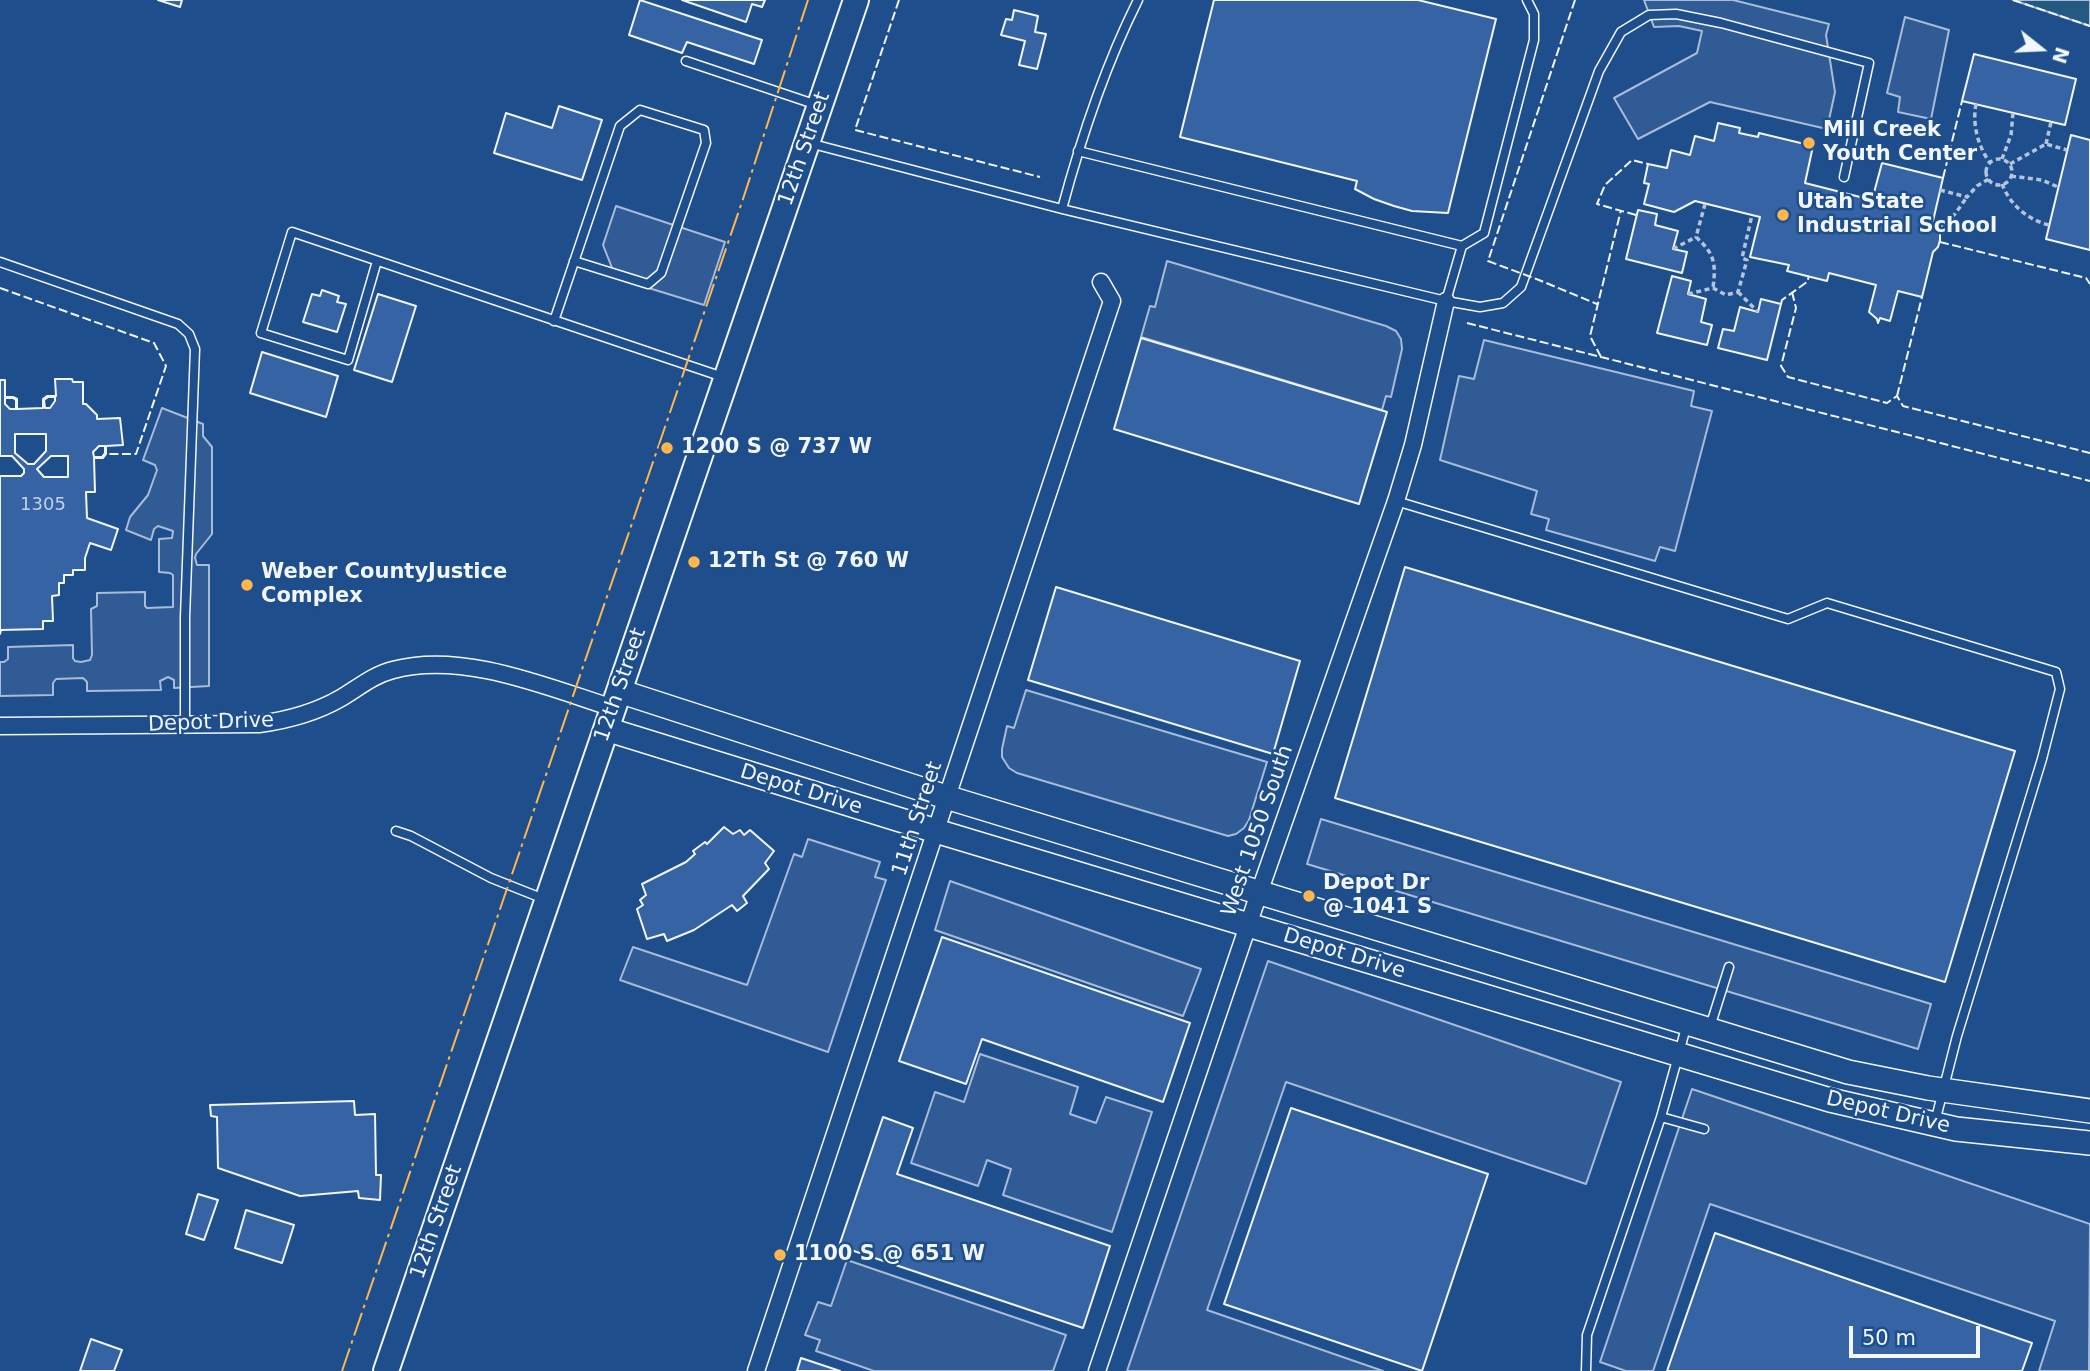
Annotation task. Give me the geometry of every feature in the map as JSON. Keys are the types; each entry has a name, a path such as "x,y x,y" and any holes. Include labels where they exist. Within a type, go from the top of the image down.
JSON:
{"main road":[{"name":"12th Street","path":"386,1371 856,0"},
{"name":"Depot Drive","path":"612,710 946,797 1848,1072 1943,1091 2090,1111"},
{"name":"Depot Drive","path":"612,710 936,831 1830,1100 1956,1129 2090,1143"}],"street":[{"name":"11th Street","path":"756,1371 1112,301 1101,282"},
{"name":"West 1050 South","path":"1097,1371 1413,445 1446,301"},
{"name":"Depot Drive","path":"0,726 259,724 287,720 318,710 370,679 393,670 425,666 464,666 500,673 612,710"}],"lane":[{"path":"1062,209 1077,150 1125,26 1138,0"},
{"path":"1446,301 1462,246 1484,233 1534,40 1534,14 1527,0"},
{"path":"807,143 1062,209 1480,307 1503,303 1521,287 1598,71 1621,32 1649,15 1676,14 1721,23 1870,63 1844,177"},
{"path":"686,61 820,106"},
{"path":"555,321 574,261 620,126 640,110 704,130 706,143 661,274 648,284 574,261"},
{"path":"1077,150 1462,246"},
{"path":"377,261 348,359 261,333 292,232 726,379"},
{"path":"0,262 178,324 189,334 195,349 185,724"},
{"path":"1395,500 1788,620 1827,603 2056,673 2060,689 2042,759 1957,1036 1934,1125"},
{"path":"396,831 411,836 491,878 547,900"},
{"path":"1586,1371 1587,1335 1661,1117 1679,1054 1698,1026 1728,967"},
{"path":"1661,1117 1704,1129"}],"path":[{"path":"1976,104 1975,123 1979,144 1990,163"},
{"path":"2002,159 2011,135 2013,113"},
{"path":"2046,144 2051,122"},
{"path":"2010,164 2046,144 2067,150"},
{"path":"2002,159 2010,164 2011,176 2006,183 1996,184 1989,179 1987,171 1993,160 2002,159"},
{"path":"2011,176 2042,180 2059,187"},
{"path":"1939,228 1955,214 1977,186 1989,179"},
{"path":"2002,184 2005,193 2017,207 2030,218 2049,225"},
{"path":"1940,190 1967,197"},
{"path":"1674,249 1696,237 1705,204"},
{"path":"1738,292 1747,260 1742,258 1752,215"},
{"path":"1696,237 1705,245 1716,267 1713,288"},
{"path":"1688,294 1713,288 1726,295 1738,292"},
{"path":"1738,292 1758,312"}],"shaded area":[{"path":"1644,0 1733,0 1829,24 1826,35 1835,92 1827,129 1710,102 1638,139 1614,98 1697,53 1702,31 1679,26 1654,27"},
{"path":"2013,0 2090,0 2090,26"},
{"path":"1905,17 1949,30 1931,119 1898,112 1900,97 1887,93"},
{"path":"616,206 725,242 704,305 616,278 603,245"},
{"path":"1167,261 1396,331 1401,339 1402,349 1391,397 1386,396 1382,410 1141,337 1150,306 1155,307"},
{"path":"1484,340 1694,391 1691,406 1712,411 1675,551 1660,547 1655,561 1546,530 1549,519 1531,514 1537,491 1440,460 1459,376 1474,379"},
{"path":"162,408 203,424 203,436 212,447 212,534 195,558 197,565 209,565 209,686 174,688 174,680 168,677 160,681 161,690 87,691 87,682 83,678 56,679 53,683 53,695 0,696 0,662 8,659 8,647 73,645 75,661 90,660 91,609 97,606 97,593 145,592 147,608 173,607 173,575 159,572 159,539 172,538 173,531 158,526 154,529 151,540 126,530 130,517 148,495 157,470 155,465 143,460"},
{"path":"1026,690 1267,762 1249,820 1244,828 1228,836 1017,773 1009,768 1002,757 1002,749 1007,726 1014,728"},
{"path":"1321,819 1931,1004 1918,1049 1307,864"},
{"path":"808,839 880,862 875,877 886,880 828,1052 620,980 633,947 747,985 794,854 802,857"},
{"path":"950,881 1201,969 1183,1016 935,930"},
{"path":"1268,961 1621,1082 1586,1184 1286,1082 1207,1310 1383,1371 1127,1371"},
{"path":"980,1054 1078,1087 1070,1114 1096,1123 1106,1097 1152,1112 1112,1232 1003,1195 1011,1169 987,1160 978,1186 911,1163 935,1092 964,1102"},
{"path":"1692,1089 2090,1224 2089,1371 2039,1371 2055,1321 1710,1204 1653,1371 1626,1371 1600,1362"},
{"path":"847,1260 1066,1335 1053,1371 874,1371 816,1351 820,1340 805,1335 818,1302 831,1306"}],"building":[{"path":"158,0 182,0 180,7"},
{"path":"640,0 762,40 754,64 687,42 682,53 629,35"},
{"path":"682,0 765,0 762,7 752,4 746,22"},
{"path":"1214,0 1418,0 1496,19 1448,213 1412,211 1394,206 1355,189 1357,181 1180,137"},
{"path":"1014,10 1038,16 1035,32 1046,34 1037,69 1019,65 1025,41 1001,35 1006,19 1012,20"},
{"path":"1974,54 2076,79 2065,125 1962,101"},
{"path":"559,106 602,120 582,180 494,153 506,113 552,128"},
{"path":"1718,123 1740,128 1739,133 1758,137 1759,133 1813,146 1805,183 1872,200 1882,163 1943,178 1933,221 1940,232 1940,240 1933,252 1922,297 1898,291 1890,321 1880,318 1878,323 1869,312 1876,285 1829,273 1827,281 1787,271 1789,265 1750,257 1760,217 1695,201 1674,212 1644,204 1649,184 1644,183 1648,164 1667,168 1671,150 1690,155 1695,136 1714,141"},
{"path":"2071,135 2090,140 2090,250 2046,239"},
{"path":"1638,210 1657,214 1655,225 1678,231 1673,249 1687,252 1682,273 1626,259"},
{"path":"1672,276 1691,281 1688,294 1706,299 1701,322 1712,325 1707,345 1657,333"},
{"path":"322,290 339,296 337,302 346,304 337,332 303,322 312,294 320,296"},
{"path":"378,294 416,306 392,382 354,370"},
{"path":"1761,299 1781,304 1767,360 1718,348 1723,329 1734,331 1740,307 1758,312"},
{"path":"1141,338 1387,412 1359,504 1114,429"},
{"path":"262,352 338,376 326,417 250,393"},
{"path":"55,379 83,382 83,404 97,415 97,419 120,418 123,445 106,446 106,454 103,458 94,458 95,492 86,492 87,518 118,529 111,550 90,543 85,558 85,570 73,570 73,575 64,575 64,583 59,583 59,595 52,596 53,621 43,621 43,629 1,630 0,634 0,476 21,476 24,469 12,456 0,456 0,380 5,380 5,397 13,397 17,399 17,409 43,408 43,399 47,396 56,396","holes":["48,397 55,397 50,408 45,408 44,400","5,398 13,398 16,400 16,409 10,409 5,404","15,434 46,434 46,451 34,464 28,464 15,453","99,446 105,446 102,457 94,457 93,452","51,456 68,456 68,477 44,477 37,469"]},
{"path":"1405,567 2015,751 1945,982 1335,798"},
{"path":"1056,587 1300,661 1273,754 1028,680"},
{"path":"724,827 733,834 740,830 744,835 750,830 774,851 765,863 769,869 743,896 747,903 737,911 732,905 694,930 667,941 664,934 647,939 637,909 643,905 640,900 646,895 642,884 686,862 695,854 693,851 705,842 707,844"},
{"path":"942,937 1190,1023 1163,1102 982,1039 966,1084 899,1061"},
{"path":"354,1101 355,1115 375,1114 376,1175 381,1175 380,1200 359,1198 358,1191 300,1196 218,1168 217,1117 211,1116 210,1105"},
{"path":"1291,1108 1488,1174 1422,1371 1224,1304"},
{"path":"883,1117 913,1128 897,1174 1110,1246 1083,1328 839,1246"},
{"path":"198,1194 218,1200 204,1240 186,1234"},
{"path":"246,1210 294,1225 282,1263 235,1248"},
{"path":"1715,1233 2032,1343 2022,1371 1667,1371"},
{"path":"91,1339 122,1350 114,1371 80,1371"},
{"path":"801,1358 840,1371 797,1371"}],"fence":[{"path":"899,0 855,130 1040,177"},
{"path":"1575,0 1488,261 1597,304"},
{"path":"2013,0 2090,26"},
{"path":"1943,178 1962,101"},
{"path":"1636,215 1597,204 1605,185 1632,160 1648,164"},
{"path":"1601,357 1590,336 1621,210"},
{"path":"1940,242 2086,278 2090,284"},
{"path":"1781,304 1782,300 1807,282 1809,276"},
{"path":"0,288 154,343 166,366 136,454 106,454"},
{"path":"1792,292 1796,308 1781,366 1788,377 1887,403 1897,396 1903,406 2090,453"},
{"path":"1897,396 1922,297"},
{"path":"1467,323 2090,481"}],"power":[{"path":"342,1371 743,199 808,0"}],"place":[{"name":"Mill Creek Youth Center","path":"1809,143"},
{"name":"Utah State Industrial School","path":"1783,215"},
{"name":"1200 S @ 737 W","path":"667,448"},
{"name":"12Th St @ 760 W","path":"694,562"},
{"name":"Weber CountyJustice Complex","path":"247,585"},
{"name":"Depot Dr @ 1041 S","path":"1309,896"},
{"name":"1100 S @ 651 W","path":"780,1255"}]}
